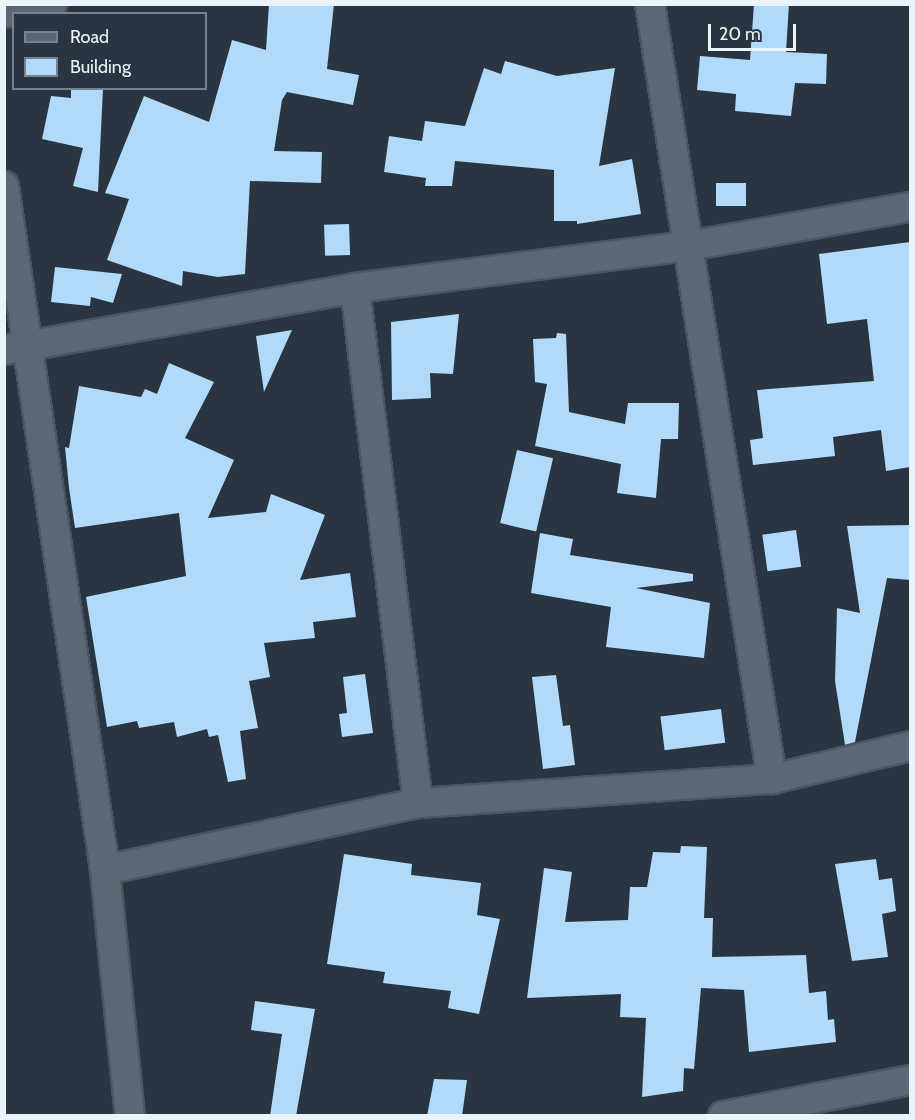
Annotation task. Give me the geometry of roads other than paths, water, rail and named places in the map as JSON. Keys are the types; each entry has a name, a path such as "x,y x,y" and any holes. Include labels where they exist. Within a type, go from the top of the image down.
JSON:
{"street":[{"path":"4,13 52,4"},
{"path":"650,4 772,779"},
{"path":"4,186 16,348 105,870 130,1116"},
{"path":"16,348 355,288 688,246 910,207"},
{"path":"355,288 418,803"},
{"path":"105,870 418,803 772,779 910,746"},
{"path":"723,1116 910,1080"}]}
